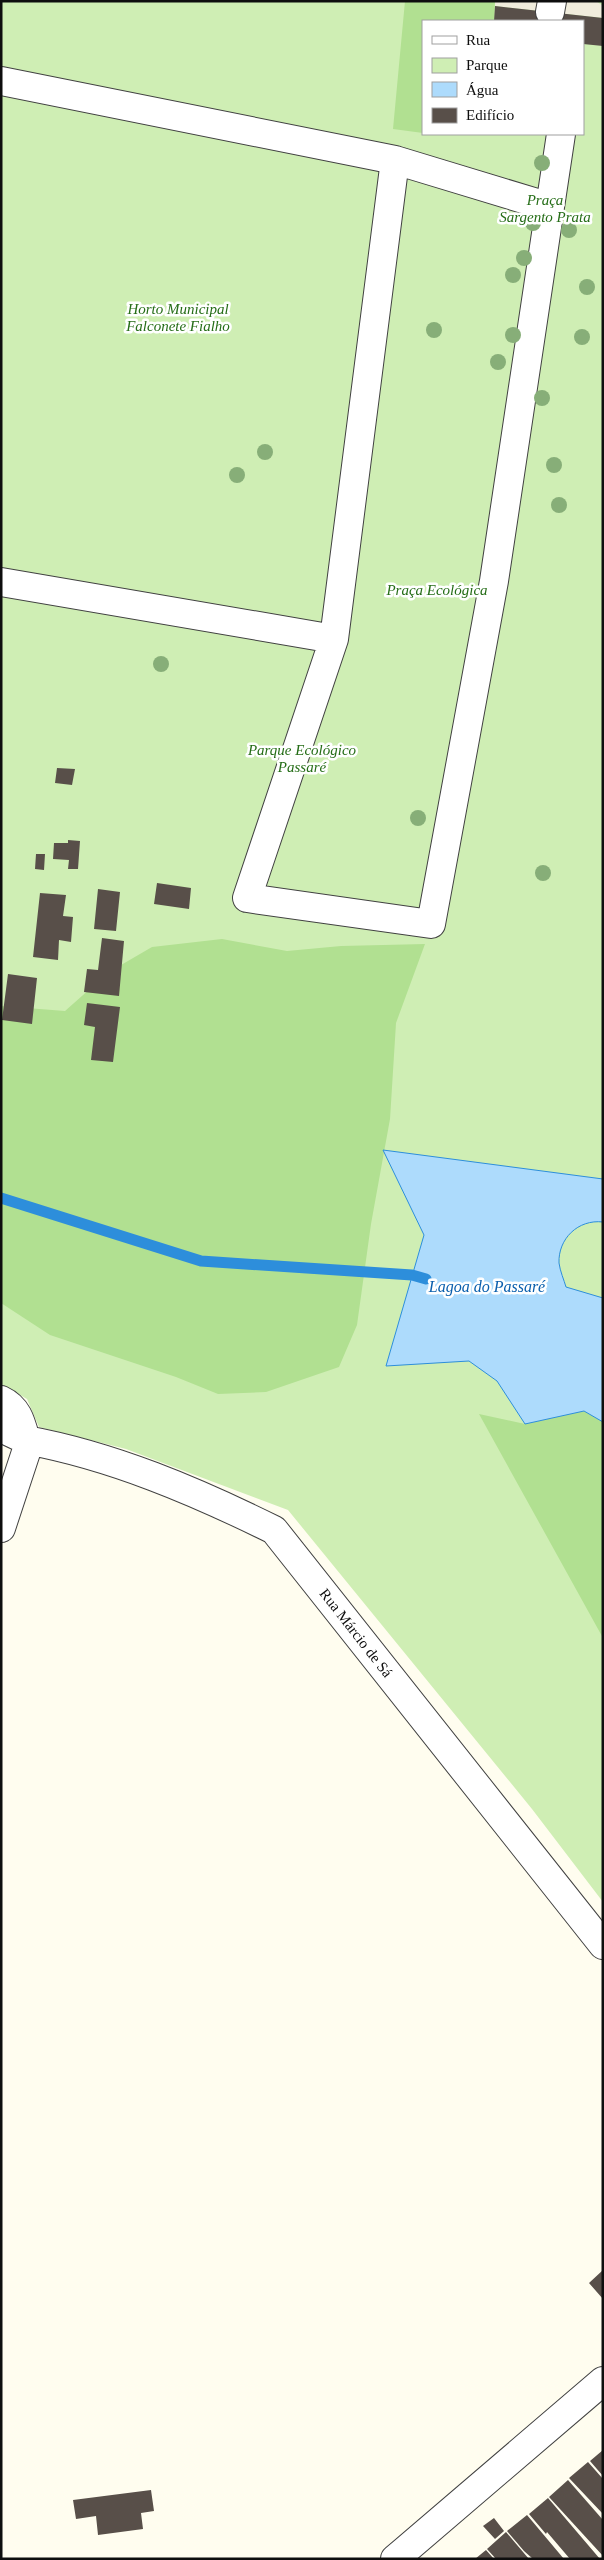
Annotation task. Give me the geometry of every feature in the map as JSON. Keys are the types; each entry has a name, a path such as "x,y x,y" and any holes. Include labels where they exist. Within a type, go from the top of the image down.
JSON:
{"street":[{"path":"1,81 395,160 550,207"},
{"path":"395,160 334,639 247,898 431,924 494,581 561,135"},
{"path":"1,582 334,639"},
{"path":"1,1400 12,1405 21,1421 26,1440 25,1460 1,1528"},
{"name":"Rua Márcio de Sá","path":"1,1428 26,1440 60,1446 128,1467 205,1496 274,1530 603,1945"},
{"path":"395,2559 603,2381"}],"green space":[{"name":"Parque Ecológico Passaré","path":"1,1 603,1 603,1902 532,1809 288,1510 126,1449 39,1427 27,1399 1,1384"},
{"path":"405,1 495,1 494,20 422,20 422,133 393,129"},
{"path":"222,939 287,951 341,946 425,944 396,1023 390,1119 371,1224 357,1325 339,1367 266,1392 218,1394 176,1377 50,1335 1,1303 1,1006 65,1011 109,972 152,947"},
{"path":"584,1411 603,1422 603,1638 479,1414 525,1424"}],"shaded area":[{"path":"495,1 596,1 603,6 603,18 495,6"}],"water":[{"name":"Lagoa do Passaré","path":"383,1150 603,1179 603,1222 585,1224 571,1232 562,1246 559,1263 566,1287 603,1298 603,1422 584,1411 525,1424 497,1381 469,1361 386,1366 424,1235"}],"building":[{"path":"495,6 603,18 603,46 584,44 584,20 494,20"},
{"path":"57,768 75,769 72,785 55,783"},
{"path":"68,840 80,841 78,869 68,869 69,860 53,859 54,843 68,843"},
{"path":"36,854 45,854 44,870 35,869"},
{"path":"157,883 191,888 189,909 154,904"},
{"path":"98,889 120,892 116,931 94,929"},
{"path":"40,893 66,895 63,916 73,917 71,942 59,940 58,960 33,957"},
{"path":"102,938 124,941 119,996 84,992 87,969 98,970"},
{"path":"8,974 37,978 32,1024 2,1020"},
{"path":"87,1003 120,1007 113,1062 91,1060 95,1027 84,1025"},
{"path":"603,2270 603,2299 589,2283"},
{"path":"603,2450 603,2476 590,2461"},
{"path":"588,2462 603,2479 603,2514 569,2478"},
{"path":"568,2480 603,2520 603,2556 549,2497"},
{"path":"151,2490 154,2511 141,2513 143,2529 98,2535 96,2516 76,2519 73,2500"},
{"path":"548,2498 600,2559 570,2559 547,2532 546,2534 529,2514"},
{"path":"527,2515 564,2559 533,2559 507,2531"},
{"path":"494,2518 504,2531 495,2539 483,2526"},
{"path":"506,2532 529,2559 496,2559 487,2549"},
{"path":"486,2550 494,2559 475,2559"}],"waterway":[{"path":"1,1198 201,1261 412,1275 426,1279"}],"park label":[{"name":"Praça Sargento Prata","path":"545,208"},
{"name":"Horto Municipal Falconete Fialho","path":"178,318"},
{"name":"Praça Ecológica","path":"437,590"}]}
